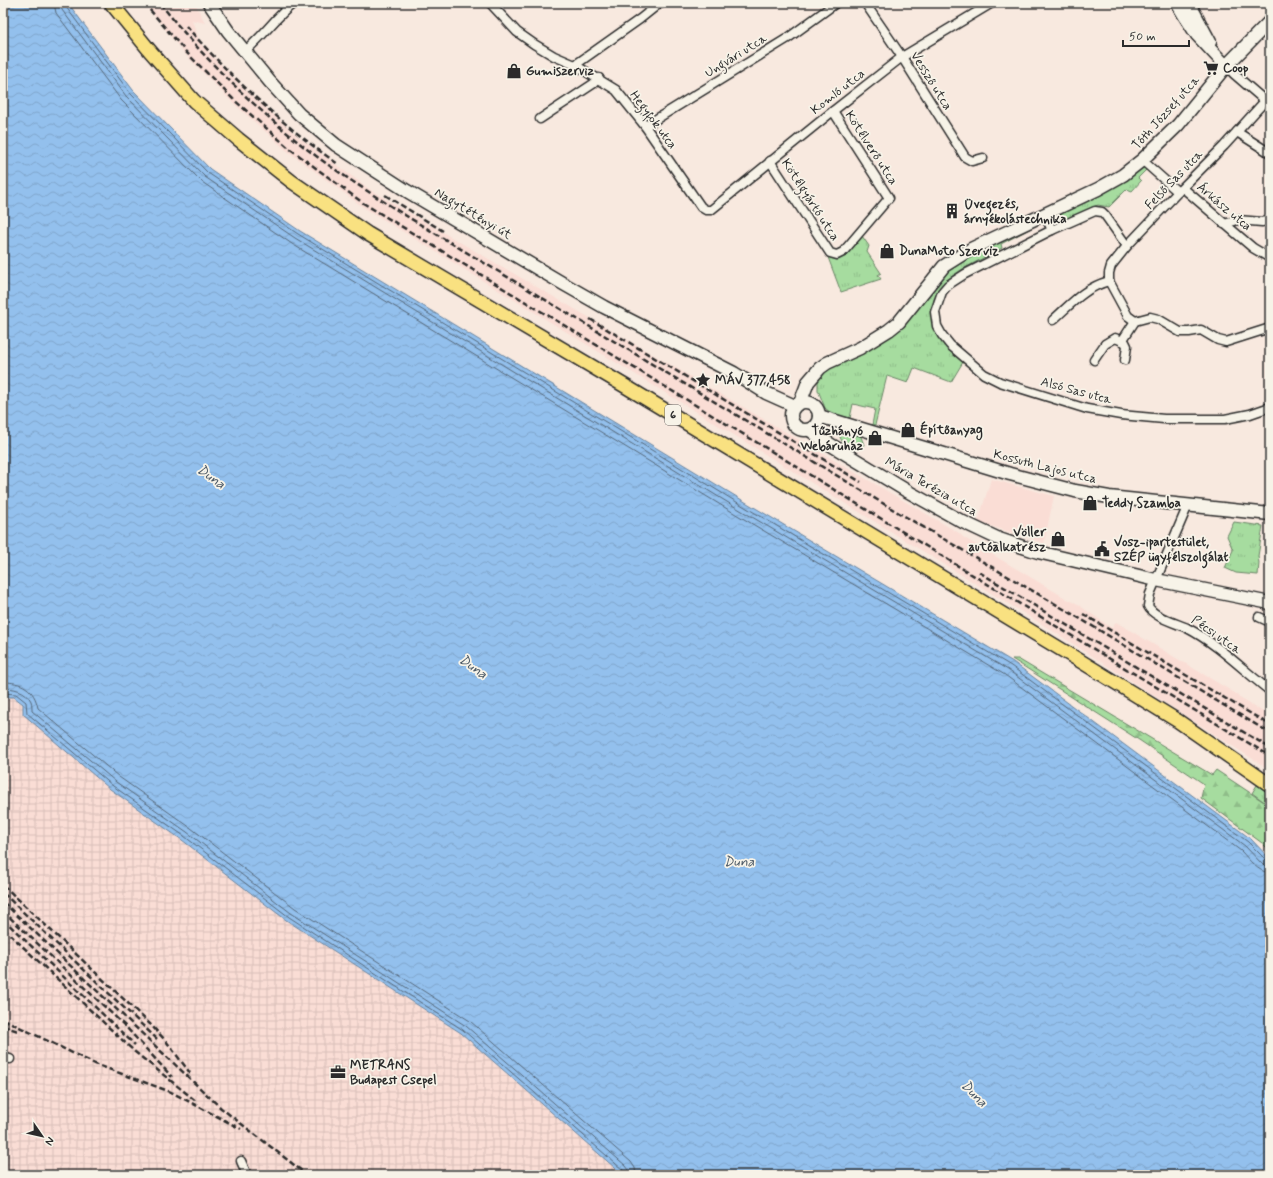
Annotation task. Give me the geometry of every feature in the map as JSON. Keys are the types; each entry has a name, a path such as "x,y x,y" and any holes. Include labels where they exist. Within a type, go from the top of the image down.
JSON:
{"main road":[{"name":"6","path":"112,3 150,52 194,101 292,181 362,229 1075,657 1178,721 1270,785"},
{"name":"Nagytétényi út","path":"209,3 244,52 299,114 336,145 370,168 586,297 734,373 766,393 797,405"},
{"path":"1177,3 1197,36 1226,66"},
{"path":"1189,3 1213,51"},
{"name":"Tóth József utca","path":"797,405 804,389 820,368 827,363 860,348 894,326 913,306 944,266 972,249 1113,181 1142,160 1178,124 1226,66 1270,21"},
{"path":"813,376 817,414 815,426 810,430 797,429 790,419 790,414 797,405 805,402 817,414"},
{"name":"Nagytétényi út","path":"766,393 790,419"},
{"name":"Mária Terézia utca","path":"817,414 839,449"},
{"name":"Kossuth Lajos utca","path":"817,414 1051,486 1109,497 1270,514"},
{"name":"Mária Terézia utca","path":"810,430 907,491 963,522 999,539 1038,552 1156,580 1270,603"}],"street":[{"path":"244,52 256,42 284,11 294,3"},
{"name":"Hegyfok utca","path":"490,3 517,32 534,44 554,56 576,65 616,90 645,126 700,207 706,210"},
{"path":"576,65 660,3"},
{"name":"Ungvári utca","path":"645,126 788,38 836,3"},
{"name":"Vessző utca","path":"865,3 902,57 965,157 972,161 983,158"},
{"name":"Komló utca","path":"706,210 711,210 833,110 902,57 992,3"},
{"path":"1226,66 1268,103"},
{"path":"540,119 594,84 599,78"},
{"name":"Felső Sas utca","path":"1109,281 1108,273 1111,266 1127,246 1237,132 1268,103"},
{"name":"Kötélverő utca","path":"830,253 837,255 843,252 889,198 833,110"},
{"path":"1237,132 1270,153"},
{"name":"Árkász utca","path":"1142,160 1242,237 1253,248 1270,258"},
{"name":"Kötélgyártó utca","path":"770,161 830,253"},
{"path":"1044,214 1052,230 1095,211 1102,212 1127,246"},
{"path":"1224,224 1238,220 1262,222 1270,220"},
{"name":"Alsó Sas utca","path":"1052,230 964,274 948,285 942,292 935,312 937,326 956,350 984,374 1000,382 1088,409 1121,415 1164,419 1225,419 1250,414 1270,407"},
{"path":"1053,320 1085,291 1097,284 1109,281 1128,316 1135,321"},
{"path":"1122,341 1135,321 1150,317 1158,319 1180,332 1201,330 1218,340 1226,342 1270,328"},
{"path":"1094,360 1105,344 1115,338 1122,341 1127,346 1125,360"},
{"name":"Pécsi utca","path":"1188,505 1148,601 1150,609 1159,615 1187,628 1211,643 1270,691"},
{"path":"1259,617 1270,622"},
{"path":"241,1161 247,1175"}],"shaded area":[{"path":"144,3 195,3 205,23 192,20 200,43 246,90 300,138 372,191 959,533 963,537 1067,599 1080,605 1112,628 1116,622 1238,695 1240,698 1270,716 1270,770 1056,633 363,207 286,150 231,101 184,53"},
{"path":"991,479 1054,496 1044,543 978,522"},
{"path":"3,697 14,697 110,789 182,840 286,920 461,1033 623,1175 3,1175"}],"green space":[{"path":"1143,164 1147,169 1138,178 1141,181 1132,191 1127,189 1109,207 1098,205 1062,221 1056,217 1056,215"},
{"path":"1038,220 1039,224 1001,244 1002,248 961,270 948,279 934,299 932,319 943,342 963,362 951,382 914,368 908,383 887,376 875,425 872,425 875,409 853,404 850,418 832,414 825,408 818,390 818,382 824,373 892,333 918,309 933,283 950,265"},
{"path":"862,236 869,246 867,252 881,273 878,275 881,279 841,292 826,252 834,259 839,258 850,250"},
{"path":"847,431 860,434 864,445 852,450 847,446 840,437 842,433"},
{"path":"1234,522 1263,526 1258,556 1258,575 1236,573 1225,568 1233,550 1227,536"},
{"path":"1012,659 1018,659 1212,775 1216,770 1270,806 1270,851 1262,843 1201,798 1204,784 1139,740"},
{"path":"1257,785 1270,794 1270,806 1252,793"}],"water":[{"name":"Duna","path":"3,3 68,3 133,90 210,169 300,231 732,494 1013,662 1251,839 1270,859 1270,1175 623,1175 461,1033 286,920 182,840 110,789 23,714 23,704 14,697 3,697"}],"railway":[{"path":"144,3 186,52 233,99 289,148 363,203 1270,756"},
{"path":"160,3 192,42 227,79 303,146 352,181 403,214 894,510 1069,612 1270,733"},
{"path":"186,26 221,64 258,100 277,117 338,164"},
{"path":"385,195 443,231"},
{"path":"590,319 861,482"},
{"path":"979,572 1270,748"},
{"path":"1083,614 1270,725"},
{"path":"3,885 150,1024 166,1041 190,1073"},
{"path":"3,893 157,1039"},
{"path":"3,902 221,1108 307,1175"},
{"path":"3,911 125,1026 172,1077"},
{"path":"3,919 135,1045"},
{"path":"3,928 135,1052 196,1101"},
{"path":"3,1019 95,1064 171,1092 241,1129"},
{"path":"3,1026 18,1031"}],"place":[{"name":"Coop","path":"1211,68"},
{"name":"Gumiszerviz","path":"514,71"},
{"name":"Üvegezés, árnyékolástechnika","path":"952,211"},
{"name":"DunaMoto Szerviz","path":"887,251"},
{"name":"MÁV 377,458","path":"703,380"},
{"name":"Építőanyag","path":"908,430"},
{"name":"Tűzhányó Webáruház","path":"875,438"},
{"name":"Teddy Szamba","path":"1090,503"},
{"name":"Völler autóalkatrész","path":"1058,539"},
{"name":"Vosz-ipartestület, SZÉP ügyfélszolgálat","path":"1102,549"},
{"name":"METRANS Budapest Csepel","path":"338,1072"}]}
